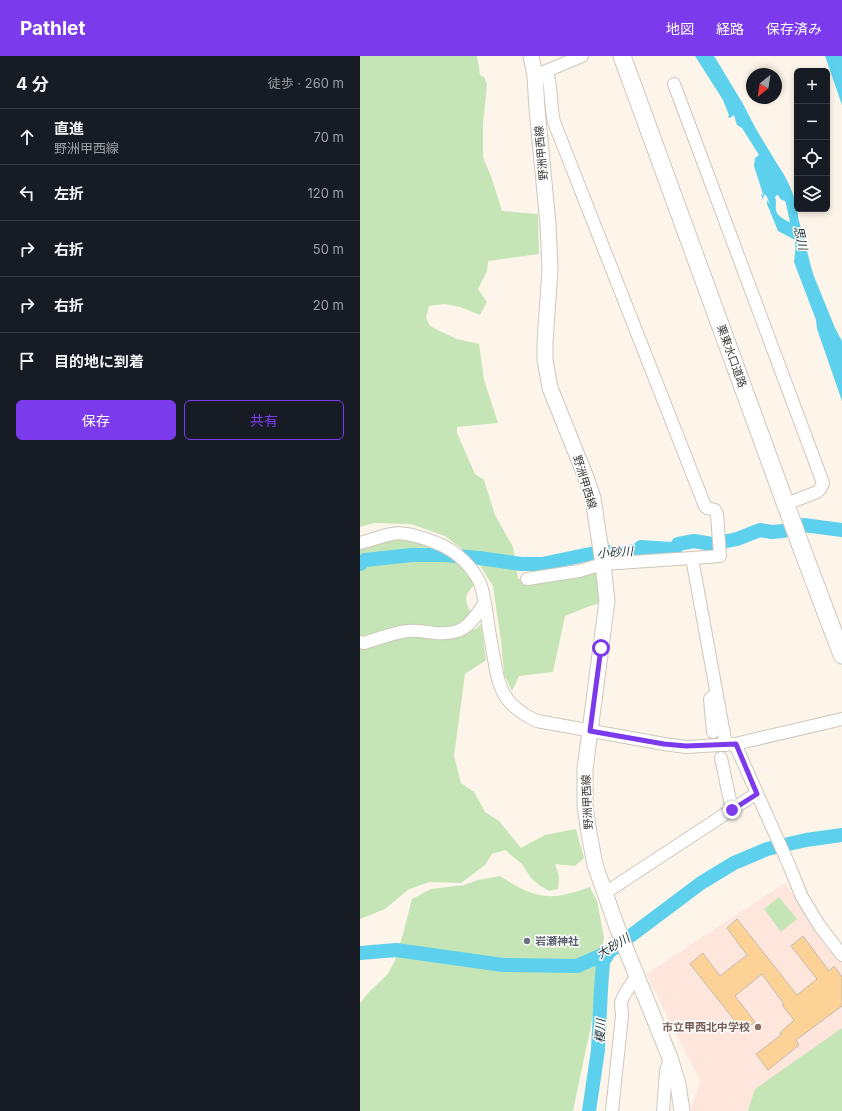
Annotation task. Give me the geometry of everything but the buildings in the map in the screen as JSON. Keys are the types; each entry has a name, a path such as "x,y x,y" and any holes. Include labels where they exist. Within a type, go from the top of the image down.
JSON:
{"highway":[{"name":"栗東水口道路","path":"622,56 842,655"}],"main road":[{"name":"野洲甲西線","path":"531,56 541,73 544,110 550,269 545,360 550,388 593,498 602,555 607,601 585,769 585,806 589,834 595,865 617,927 670,1058 678,1084 682,1111"}],"street":[{"path":"541,73 582,56"},
{"path":"674,84 823,483 817,492 786,504"},
{"path":"528,579 579,571 602,555 692,558 720,556 716,512 705,506 554,122 544,110"},
{"path":"360,543 394,533 410,535 430,540 445,546 462,558 480,584 485,604 497,677 501,689 508,700 522,714 537,721 671,745 686,746 731,744 842,719"},
{"path":"692,558 717,692 731,744 757,794 802,897 818,925 842,955"},
{"path":"360,642 364,643 408,631 437,633 462,630 471,622 485,604"},
{"path":"713,732 710,699 717,692"},
{"path":"721,758 732,810"},
{"path":"605,893 757,794"},
{"path":"612,1111 622,1016 621,1002 637,974"},
{"path":"663,1111 666,1071 670,1058"}],"shaded area":[{"name":"市立甲西北中学校","path":"785,883 842,963 842,1111 690,1111 700,1081 646,974"}],"green space":[{"path":"360,56 477,56 480,75 484,77 487,84 483,124 483,157 502,211 538,214 539,254 488,261 487,271 478,289 487,302 480,315 460,307 445,304 429,306 426,318 430,326 444,333 457,339 479,344 484,380 498,423 457,427 457,433 475,474 484,480 495,515 513,547 518,579 596,570 601,603 565,616 553,672 519,676 512,691 504,674 493,586 476,559 445,536 411,524 374,523 360,527"},
{"path":"402,538 426,542 442,550 454,559 475,584 466,598 471,613 458,633 476,629 481,624 486,660 465,674 454,756 461,783 474,792 485,812 499,821 521,848 545,835 576,829 584,858 575,866 555,864 559,876 558,889 549,891 539,885 531,878 522,864 505,850 492,854 485,865 461,883 430,882 409,889 385,909 360,919 360,546"},
{"path":"500,876 522,889 537,895 545,896 563,895 590,887 597,901 604,937 594,1011 573,1111 360,1111 360,1003 388,974 395,960 412,899 431,889 464,885 478,880"},
{"path":"779,897 797,919 781,932 764,909"},
{"path":"842,1028 842,1111 748,1111 755,1089"}],"water":[{"name":"思川","path":"695,56 714,56 789,184 794,198 794,212 798,212 813,274 835,328 842,341 842,401 817,329 816,320 794,262 795,240 778,231 767,204 767,200 770,205 767,197 764,194 763,200 761,194 763,194 754,166 755,158 759,155 742,128 737,125 734,115 730,118 728,117 729,115 723,100","holes":["777,195 780,199 785,201 790,222 782,218 777,212 775,197"]},
{"path":"825,56 842,56 842,105 830,68"}],"waterway":[{"name":"小砂川","path":"360,564 365,560 412,555 445,555 521,564 542,564 604,551 616,554 638,550 641,547 671,549 676,548 678,544 694,541 712,544 737,539 760,530 772,532 783,531 804,525 842,530"},
{"name":"大砂川","path":"360,953 396,950 503,965 577,966 609,952 701,883 734,863 767,849 806,840 842,835"},
{"name":"榎川","path":"589,1111 598,1050 603,962 609,952"}],"place":[{"name":"岩瀬神社","path":"527,941"},
{"name":"市立甲西北中学校","path":"758,1027"}],"route":[{"path":"601,648 590,731 664,744 686,746 736,744 757,794 732,810"}]}
